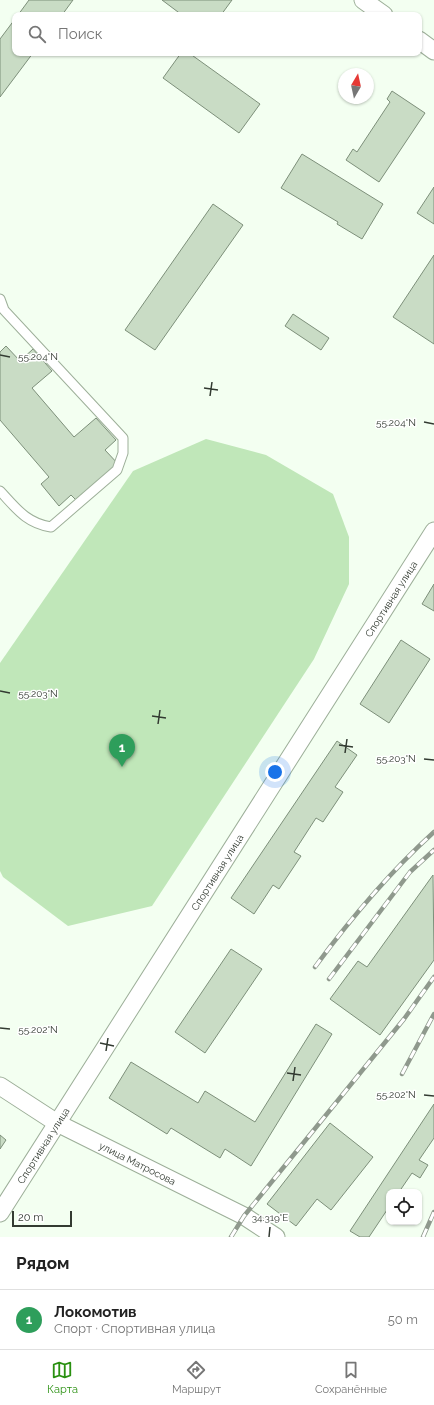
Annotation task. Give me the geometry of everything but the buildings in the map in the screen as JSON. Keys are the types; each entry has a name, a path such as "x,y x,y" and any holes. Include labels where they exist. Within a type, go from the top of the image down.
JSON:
{"street":[{"path":"363,0 380,12"},
{"path":"422,42 434,51"},
{"name":"Спортивная улица","path":"0,1213 434,531"},
{"name":"улица Матросова","path":"0,1086 57,1124 244,1216 276,1237"}],"lane":[{"path":"0,299 4,310 123,438 123,454 117,470 51,527 38,525 23,516 0,491"}],"green space":[{"path":"206,439 266,455 333,494 349,537 349,584 314,659 152,906 68,926 3,877 0,871 0,663 133,471"}],"railway":[{"path":"315,967 371,896 434,832"},
{"path":"329,979 410,872 434,850"},
{"path":"231,1237 244,1216 404,1019 434,977"},
{"path":"402,1074 434,1014"},
{"path":"423,1237 434,1212"}],"place":[{"name":"Локомотив","path":"122,767"}]}
